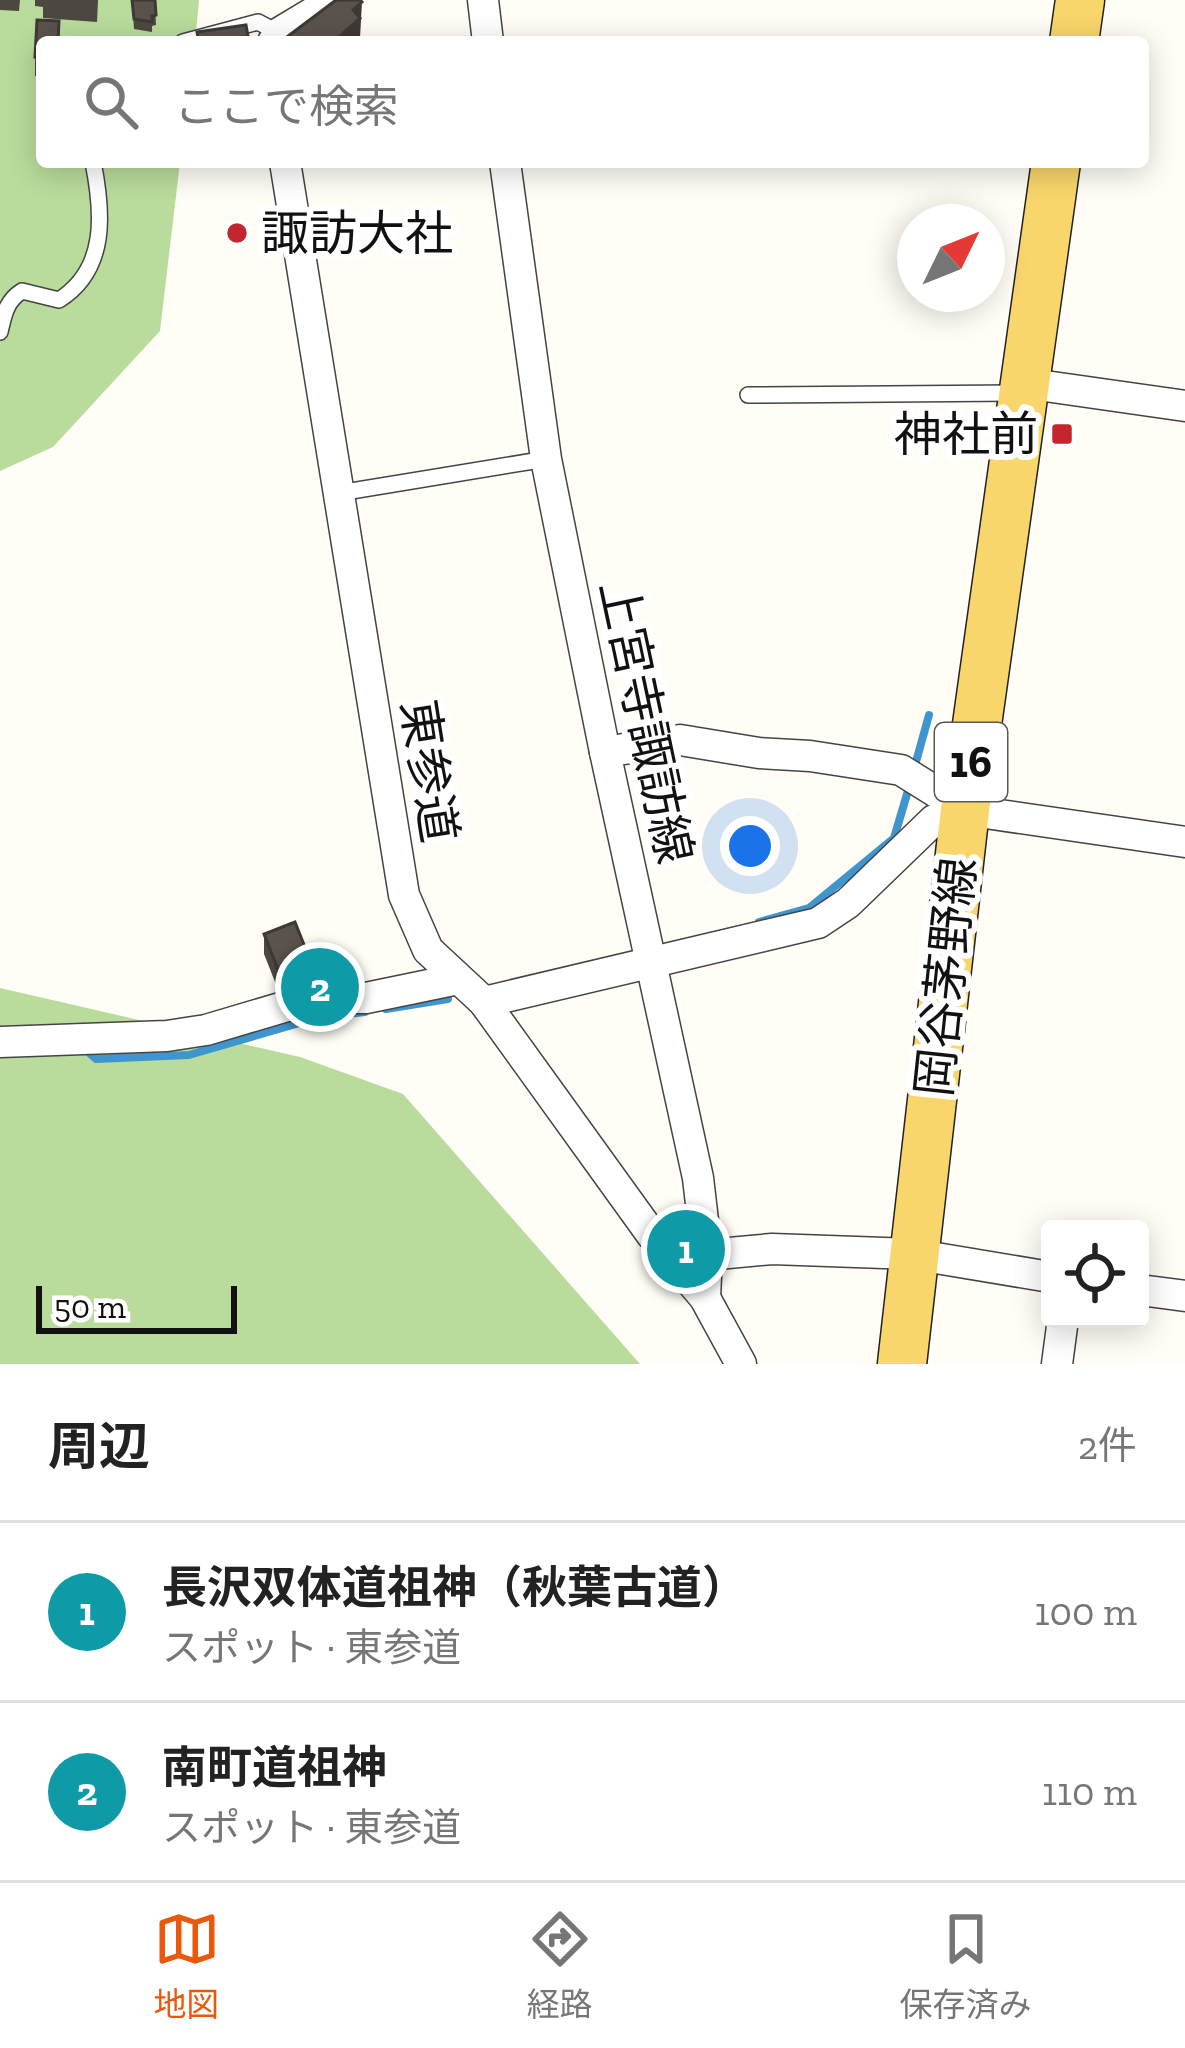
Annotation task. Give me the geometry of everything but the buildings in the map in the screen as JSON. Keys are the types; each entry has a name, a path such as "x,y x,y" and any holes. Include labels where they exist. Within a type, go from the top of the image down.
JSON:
{"main road":[{"path":"1075,36 1080,0"},
{"name":"岡谷茅野線","path":"902,1364 964,810 1055,168"}],"street":[{"path":"279,36 334,0"},
{"path":"483,0 487,36"},
{"name":"東参道","path":"286,168 404,895 428,950 484,1002 652,1235 705,1298 741,1364"},
{"name":"上宮寺諏訪線","path":"506,168 546,459 698,1178 707,1255 705,1298"},
{"path":"1023,388 1185,406"},
{"path":"605,752 680,740 901,770 964,810 1185,842"},
{"path":"484,1002 818,923 848,904 934,820 964,810"},
{"path":"0,1042 166,1036 206,1030 314,998 366,998 458,979"},
{"path":"707,1255 772,1250 912,1254 1041,1276"},
{"path":"1149,1291 1185,1296"},
{"path":"1057,1364 1062,1328"}],"lane":[{"path":"206,36 258,22 274,36"},
{"path":"0,332 7,306 22,291 59,300 86,277 98,246 101,202 94,168"},
{"path":"748,395 1023,388"},
{"path":"339,493 546,459"}],"green space":[{"path":"0,0 199,0 196,36 36,36 36,168 179,168 160,331 53,447 0,471"},
{"path":"0,988 300,1057 403,1094 640,1364 0,1364"}],"waterway":[{"path":"914,769 929,715"},
{"path":"759,922 809,908 894,838 910,784"},
{"path":"386,1009 448,999"},
{"path":"84,1048 96,1059 189,1055 320,1017 365,1012"}],"place":[{"name":"諏訪大社","path":"237,233"},
{"name":"神社前","path":"1062,434"},
{"name":"南町道祖神","path":"320,987"},
{"name":"長沢双体道祖神（秋葉古道）","path":"686,1249"}]}
